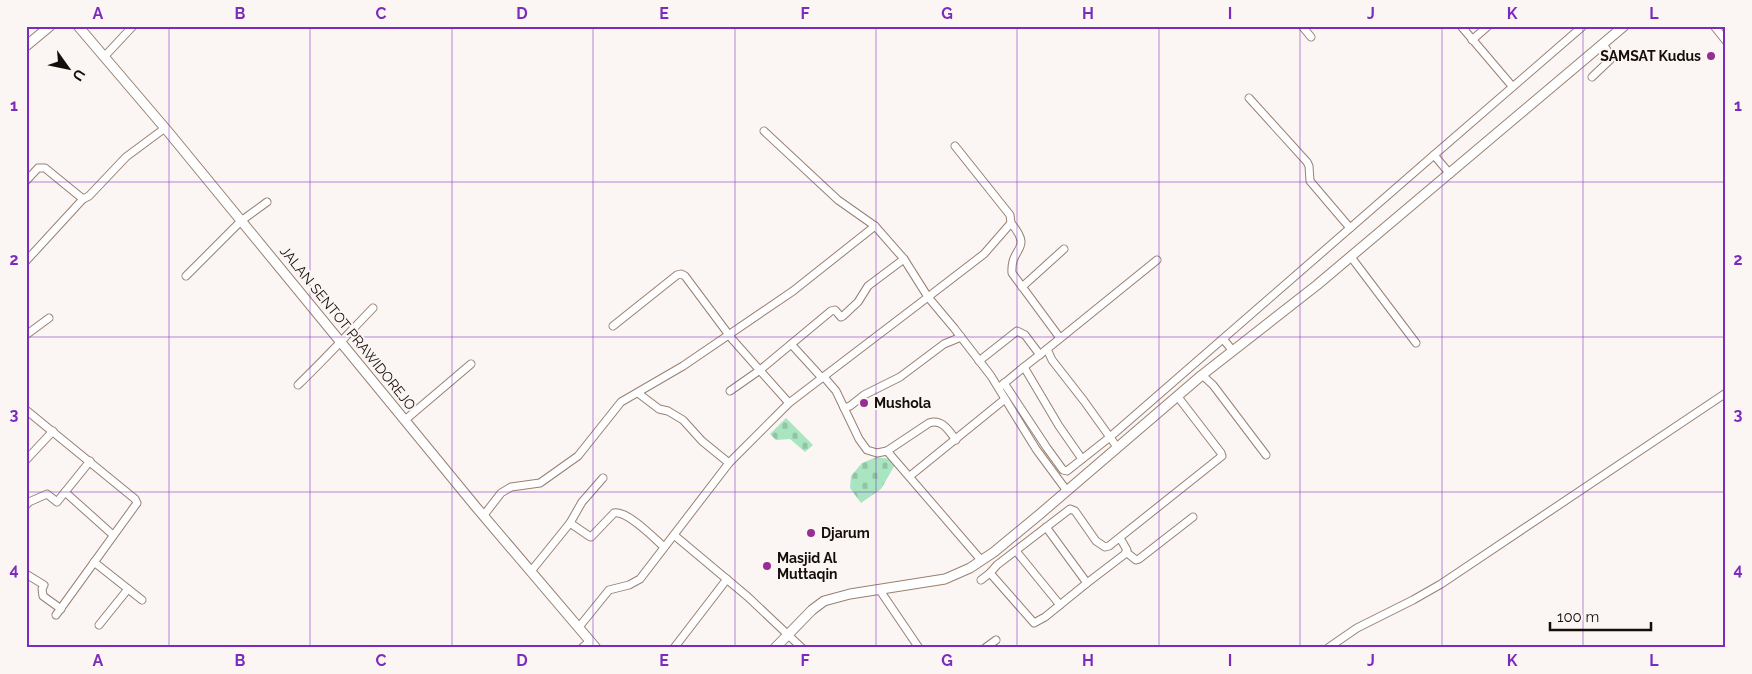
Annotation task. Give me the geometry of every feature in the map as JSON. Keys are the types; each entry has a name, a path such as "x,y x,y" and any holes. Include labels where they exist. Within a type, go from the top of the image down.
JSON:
{"street":[{"path":"26,46 50,26"},
{"name":"JALAN SENTOT PRAWIDOREJO","path":"78,26 165,128 405,420 593,644"},
{"path":"104,57 133,26"},
{"path":"1302,26 1310,37"},
{"path":"1461,26 1512,86"},
{"path":"1472,40 1488,26"},
{"path":"764,131 838,200 875,226 904,259 928,298 1001,385 1063,470 1068,471 1110,437 1350,228 1439,161 1512,86 1583,26"},
{"path":"981,580 1016,551 1027,533 1049,508 1117,447 1167,406 1180,399 1233,351 1351,257 1606,47 1624,26"},
{"path":"1714,26 1726,41"},
{"path":"1592,77 1611,60 1612,56 1606,47"},
{"path":"1249,98 1307,162 1310,181 1350,228"},
{"path":"26,262 83,199 89,196 126,157 165,128"},
{"path":"955,146 1010,215 1011,223 1020,234 1022,240 1011,265 1012,273 1060,338"},
{"path":"1439,161 1450,174"},
{"path":"26,181 38,168 45,168 83,199"},
{"path":"186,276 242,221 267,202"},
{"path":"579,627 609,590 628,585 640,579 729,463 789,403 984,254 1011,223"},
{"path":"484,515 501,493 510,487 540,483 578,456 620,402 638,393 730,335 793,291 875,226"},
{"path":"1022,287 1064,249"},
{"path":"1351,257 1416,343"},
{"path":"730,391 760,370 830,311 835,310 843,316 858,302 868,286 904,259"},
{"path":"1001,385 1157,260"},
{"path":"613,326 676,275 681,274 685,276 730,335 789,403"},
{"path":"298,385 373,308"},
{"path":"26,335 49,318"},
{"path":"979,361 1017,331 1024,335 1040,355"},
{"path":"844,408 850,406 864,395 900,377 944,344 961,337"},
{"path":"1223,339 1233,351"},
{"path":"791,344 836,391 859,439 867,450 877,453 887,451 935,421 947,429 956,440"},
{"path":"1047,349 1052,360 1117,447"},
{"path":"405,420 471,364"},
{"path":"1024,367 1059,426 1082,459"},
{"path":"1204,376 1213,385 1266,455"},
{"path":"1001,385 1005,399 1036,450 1067,491"},
{"path":"638,393 659,409 668,411 683,420 702,441 729,463"},
{"path":"1328,648 1357,628 1441,584 1726,393"},
{"path":"1157,396 1167,406"},
{"path":"910,476 1005,399"},
{"path":"775,648 812,610 824,601 844,595 945,579 965,571 1027,533 1046,527 1056,517 1072,509 1096,541 1104,547 1109,546 1222,456 1180,399"},
{"path":"26,410 137,501 136,505 56,615"},
{"path":"26,460 53,431"},
{"path":"887,451 981,560"},
{"path":"26,505 47,494 57,502 90,461"},
{"path":"532,570 570,523 582,502 603,478"},
{"path":"65,492 114,535"},
{"path":"1049,508 1056,517"},
{"path":"570,523 591,537 614,513 618,512 627,515 664,547"},
{"path":"1120,538 1126,547 1126,552 1136,560 1193,517"},
{"path":"1046,527 1087,583"},
{"path":"674,535 727,579 802,648"},
{"path":"1016,551 1060,605"},
{"path":"990,572 1033,623 1036,623 1126,552"},
{"path":"94,562 142,600"},
{"path":"26,574 44,585 42,589 43,596 60,609"},
{"path":"674,648 727,579"},
{"path":"99,625 128,589"},
{"path":"879,589 919,648"},
{"path":"984,648 996,640"},
{"path":"582,648 593,644"}],"green space":[{"path":"786,418 813,445 805,452 790,439 776,440 770,434"},
{"path":"877,457 890,459 896,463 881,489 861,503 850,488 851,476 862,463"}],"place":[{"name":"SAMSAT Kudus","path":"1711,56"},
{"name":"Mushola","path":"864,403"},
{"name":"Djarum","path":"811,533"},
{"name":"Masjid Al Muttaqin","path":"767,566"}]}
